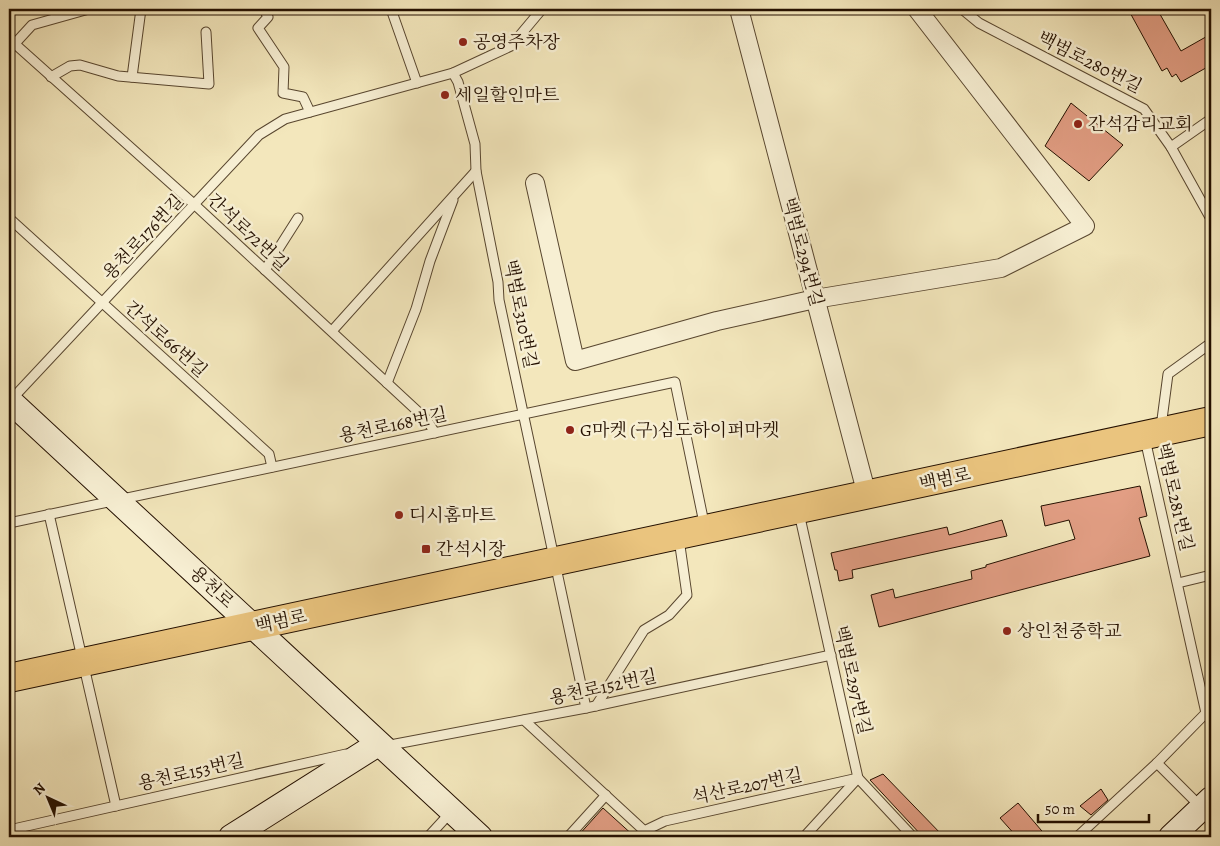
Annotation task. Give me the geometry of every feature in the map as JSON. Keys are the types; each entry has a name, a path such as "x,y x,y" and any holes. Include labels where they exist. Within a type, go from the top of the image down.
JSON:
{"main road":[{"name":"백범로","path":"9,678 1211,422"}],"street":[{"name":"백범로294번길","path":"739,9 867,495"},
{"path":"535,183 575,361 717,321 815,299 1000,268 1085,226 917,9"},
{"name":"용천로","path":"9,400 255,627 376,746 480,837"},
{"path":"231,837 376,746"},
{"path":"1171,837 1208,808"}],"lane":[{"path":"12,47 32,25 88,9"},
{"path":"132,77 141,9"},
{"path":"264,9 268,17 258,28 284,67 283,93 303,97 310,112"},
{"path":"391,9 417,83"},
{"name":"용천로176번길","path":"9,400 259,135 285,119 453,74 511,46 542,9"},
{"name":"백범로280번길","path":"962,9 979,23 1144,108 1171,147 1211,219"},
{"path":"52,77 70,66 80,65 118,76 209,84 206,32"},
{"name":"간석로72번길","path":"12,47 52,77 195,205 427,420 435,433"},
{"name":"백범로310번길","path":"453,74 458,82 474,144 476,171 498,282 499,300 554,563"},
{"path":"1171,147 1211,119"},
{"path":"332,331 476,171"},
{"path":"387,383 416,309 430,261 455,194"},
{"name":"간석로66번길","path":"9,218 269,454 272,467"},
{"path":"265,270 298,218"},
{"path":"1152,434 1168,374 1211,343"},
{"name":"용천로168번길","path":"9,523 675,382 706,530"},
{"name":"백범로281번길","path":"1077,837 1157,763 1206,713 1178,583 1152,434"},
{"name":"백범로297번길","path":"798,510 858,778"},
{"path":"49,514 116,806"},
{"path":"596,706 644,630 669,615 687,595 678,536"},
{"path":"554,563 586,708"},
{"path":"1178,583 1211,575"},
{"name":"용천로152번길","path":"376,746 596,706 831,655"},
{"name":"석산로207번길","path":"524,720 648,834 665,821 858,778"},
{"name":"용천로153번길","path":"9,830 376,746"},
{"path":"1157,763 1208,808"},
{"path":"804,837 858,778 913,837"},
{"path":"568,837 606,795"},
{"path":"428,837 452,811"}],"building":[{"path":"1128,9 1157,9 1181,51 1211,34 1211,65 1181,82 1176,74 1172,77 1167,68 1162,71"},
{"name":"간석감리교회","path":"1071,103 1123,145 1089,181 1045,146"},
{"path":"1140,486 1147,516 1139,518 1150,556 879,627 871,595 893,589 895,598 972,579 971,571 986,567 986,565 1075,539 1069,520 1045,526 1041,506"},
{"path":"1002,520 1007,536 852,570 853,578 839,581 837,570 835,570 831,553 947,527 949,535"},
{"path":"883,774 944,837 923,837 870,780"},
{"path":"1101,789 1108,800 1091,815 1080,806"},
{"path":"1018,803 1047,837 1017,837 1000,818"},
{"path":"603,808 635,837 577,837"}],"place":[{"name":"공영주차장","path":"463,42"},
{"name":"세일할인마트","path":"445,95"},
{"name":"간석감리교회","path":"1078,124"},
{"name":"G마켓 (구)심도하이퍼마켓","path":"570,430"},
{"name":"디시홈마트","path":"399,515"},
{"name":"간석시장","path":"426,549"},
{"name":"상인천중학교","path":"1007,631"}]}
